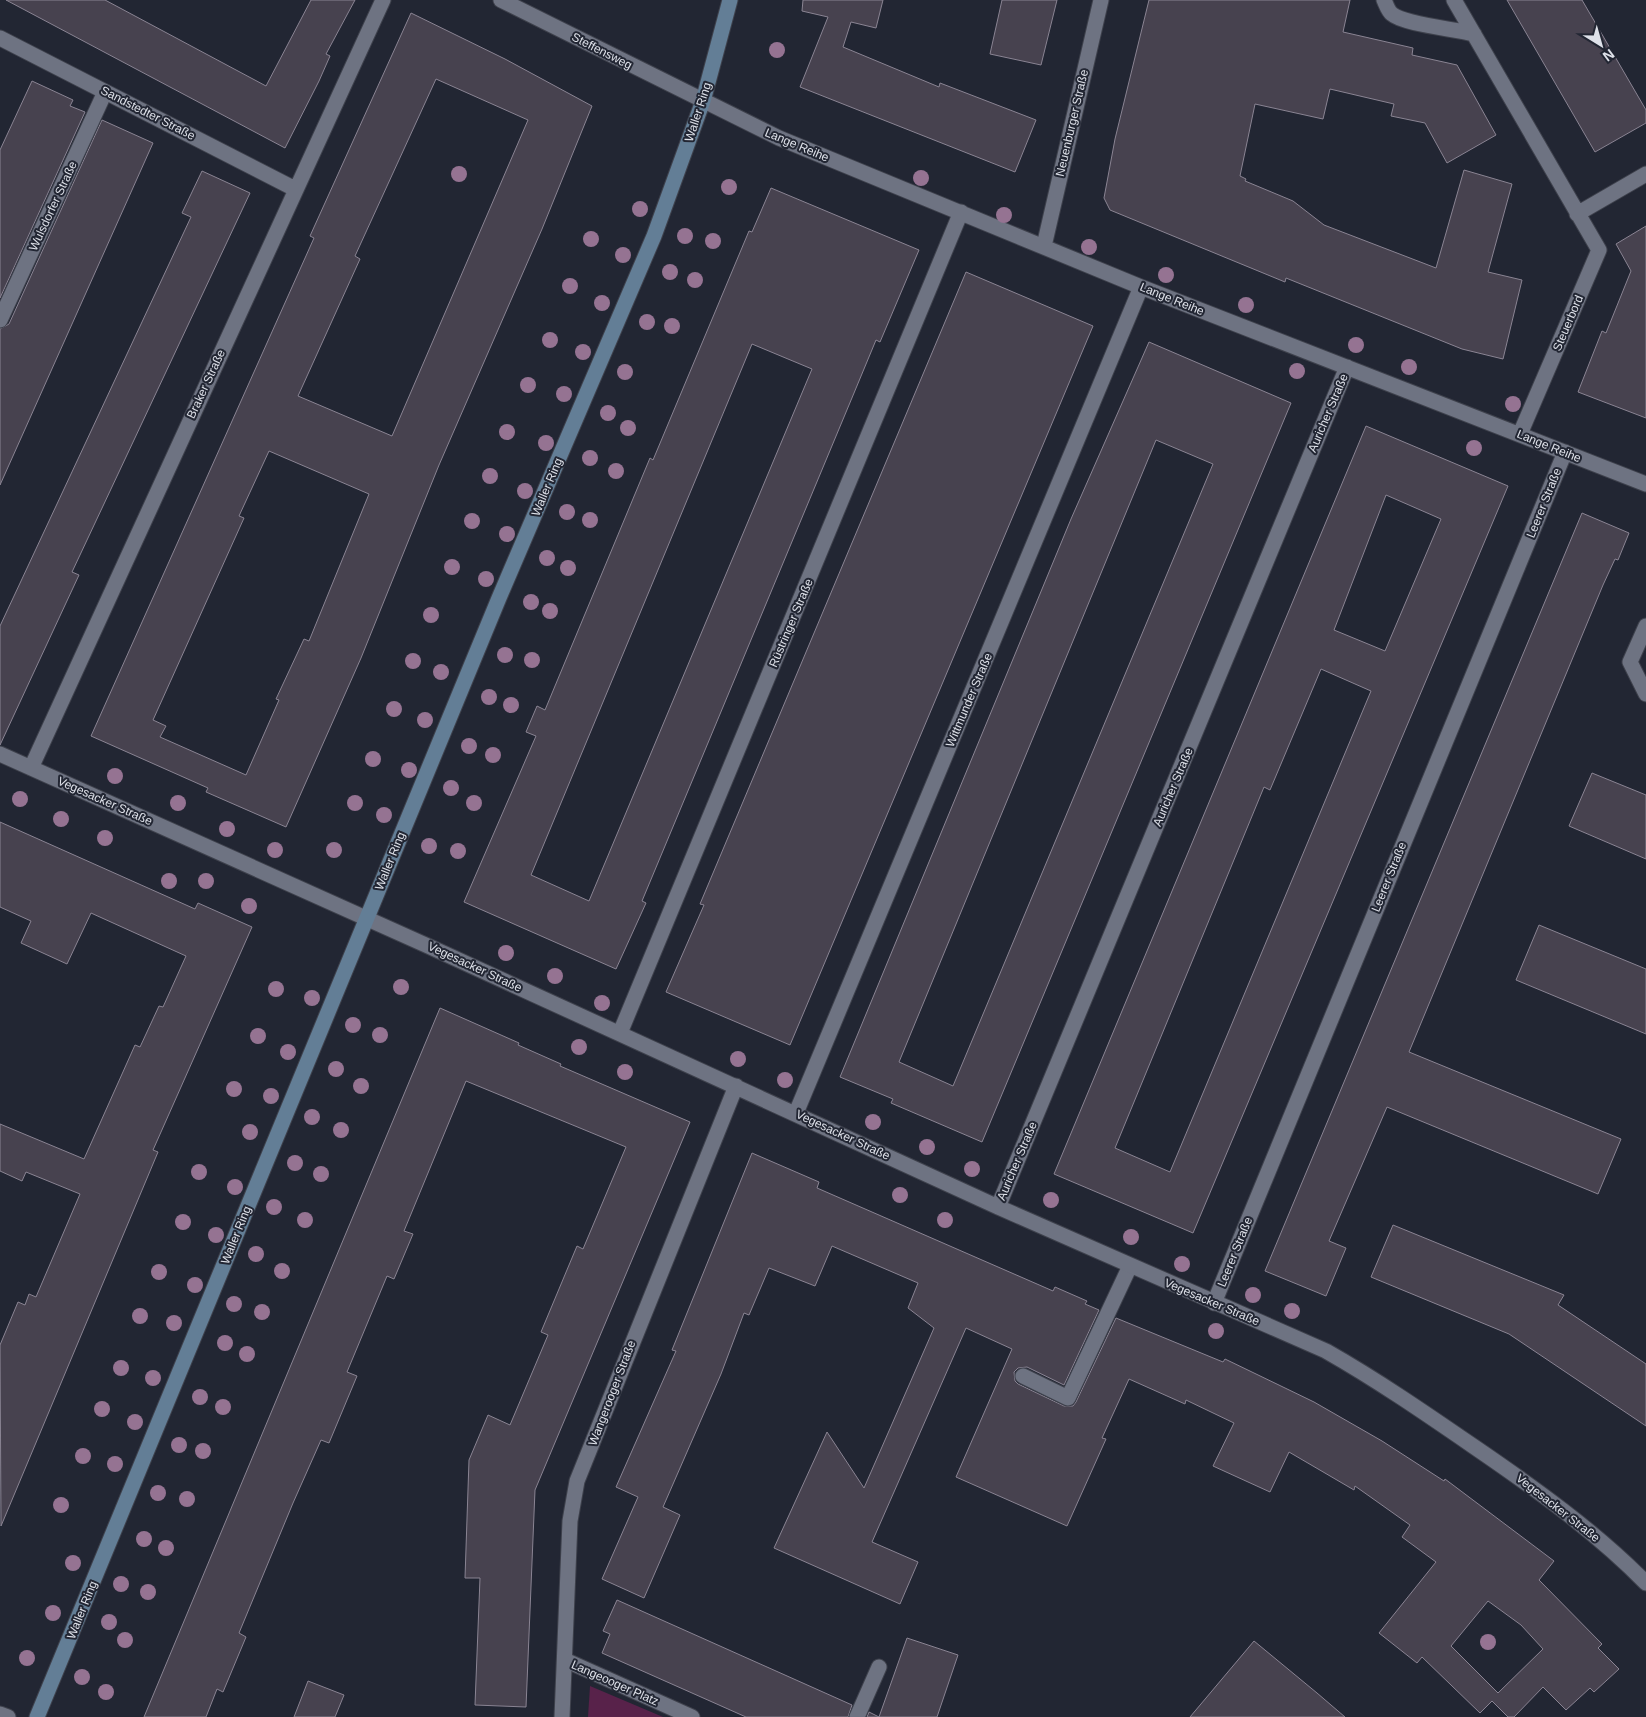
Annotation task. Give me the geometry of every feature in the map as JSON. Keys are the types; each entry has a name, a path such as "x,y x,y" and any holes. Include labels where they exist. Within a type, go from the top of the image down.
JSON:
{"main road":[{"name":"Waller Ring","path":"37,1717 499,598 654,236 703,101 730,0"}],"street":[{"name":"Braker Straße","path":"31,768 383,0"},
{"name":"Steffensweg","path":"501,0 703,101"},
{"name":"Neuenburger Straße","path":"1044,246 1101,0"},
{"path":"1384,0 1391,13 1407,22 1440,26 1474,34"},
{"name":"Steuerbord","path":"1454,0 1599,250 1520,434"},
{"name":"Sandstedter Straße","path":"0,38 295,189"},
{"name":"Wulsdorfer Straße","path":"0,320 105,92"},
{"name":"Lange Reihe","path":"703,101 779,138 1141,287 1646,484"},
{"path":"1577,214 1646,174"},
{"name":"Rüstringer Straße","path":"620,1033 961,212"},
{"name":"Wittmunder Straße","path":"796,1113 1141,287"},
{"name":"Auricher Straße","path":"998,1207 1347,367"},
{"name":"Leerer Straße","path":"1214,1303 1565,452"},
{"path":"1646,626 1630,662 1646,694"},
{"name":"Vegesacker Straße","path":"0,754 620,1033 998,1207 1326,1351 1377,1380 1513,1473 1618,1554 1646,1583"},
{"name":"Wangerooger Straße","path":"562,1717 570,1521 577,1481 736,1086"},
{"path":"1022,1376 1068,1398 1130,1266"},
{"name":"Langeooger Platz","path":"565,1660 692,1717"},
{"path":"857,1717 879,1667"},
{"path":"0,1714 8,1717"}],"shaded area":[{"path":"590,1686 663,1717 588,1717"}],"building":[{"path":"6,0 105,0 266,86 311,0 355,0 326,54 330,56 285,148"},
{"path":"803,0 883,0 876,28 851,22 843,47 939,87 940,83 1036,120 1015,172 800,87 828,17 802,11"},
{"path":"1002,0 1057,0 1041,65 990,54"},
{"path":"1149,0 1350,0 1343,32 1413,48 1412,55 1457,65 1496,135 1447,163 1425,123 1391,116 1394,104 1330,89 1323,119 1255,104 1240,176 1246,179 1245,181 1293,201 1324,225 1436,268 1464,170 1512,184 1488,272 1522,280 1503,359 1462,349 1286,278 1285,282 1110,210 1104,198 1115,139"},
{"path":"1507,0 1582,0 1646,110 1646,123 1595,152"},
{"path":"411,13 505,59 592,106 542,229 439,465 361,658 286,827 206,792 208,788 91,736 314,238 310,236","holes":["436,79 528,120 392,436 298,396 360,259 355,256","269,451 369,494 309,641 304,639 276,699 279,700 246,775 160,737 166,726 153,720 244,518 239,516"]},
{"path":"32,81 73,100 70,106 85,112 0,298 0,150"},
{"path":"102,120 153,143 0,485 0,329 9,324"},
{"path":"202,171 250,193 72,572 79,575 0,745 0,626 191,217 182,213"},
{"path":"771,188 919,250 880,342 876,340 642,901 646,903 616,969 464,902 536,736 526,732 537,706 545,710 650,458 653,460 749,231 752,232","holes":["752,344 812,369 589,901 531,875"]},
{"path":"1646,226 1646,418 1578,392 1602,331 1606,333 1631,271 1616,244"},
{"path":"966,272 1093,326 790,1045 666,992 704,905 700,904"},
{"path":"1149,342 1291,403 982,1142 891,1103 893,1099 840,1077 1071,519","holes":["1156,440 1213,464 953,1086 899,1062"]},
{"path":"1366,426 1508,486 1193,1233 1054,1174","holes":["1386,495 1441,519 1385,651 1334,630","1321,669 1371,691 1170,1172 1115,1148 1264,787 1270,790"]},
{"path":"1582,513 1629,533 1618,560 1615,559 1603,585 1409,1052 1621,1139 1598,1194 1387,1107 1329,1241 1346,1248 1326,1296 1265,1271"},
{"path":"1592,773 1646,795 1646,859 1569,826"},
{"path":"0,822 195,909 198,903 252,927 153,1150 158,1152 1,1526 0,1345 18,1302 25,1305 29,1294 36,1297 80,1194 26,1172 22,1181 0,1171 0,1124 84,1159 135,1045 140,1047 159,1006 163,1007 186,956 91,913 67,964 21,943 31,921 0,907"},
{"path":"1539,925 1646,969 1646,1034 1516,980"},
{"path":"440,1008 519,1043 518,1045 561,1064 560,1066 690,1122 535,1490 526,1707 475,1705 480,1578 465,1578 469,1460 488,1415 510,1425 548,1335 541,1332 577,1246 583,1249 626,1147 466,1081 404,1231 413,1234 394,1279 387,1276 347,1372 357,1376 329,1443 321,1440 293,1503 239,1633 246,1637 223,1692 217,1689 206,1717 144,1717"},
{"path":"752,1153 819,1182 817,1188 1053,1291 1055,1287 1087,1301 1085,1304 1099,1310 1064,1385 1027,1367 1018,1368 1014,1372 1015,1381 1018,1384 1064,1406 1073,1406 1076,1402 1116,1318 1223,1362 1225,1359 1314,1402 1382,1441 1444,1481 1445,1479 1554,1561 1539,1580 1602,1644 1598,1648 1619,1669 1594,1692 1590,1688 1566,1710 1543,1687 1514,1717 1508,1717 1492,1701 1480,1713 1422,1657 1417,1663 1379,1633 1436,1562 1402,1537 1410,1525 1355,1486 1354,1490 1289,1452 1270,1492 1213,1466 1234,1423 1186,1400 1185,1404 1129,1379 1102,1438 1106,1439 1067,1526 956,1477 1012,1349 966,1328 872,1542 918,1562 900,1604 774,1548 827,1432 864,1488 934,1328 908,1308 918,1283 832,1246 815,1286 769,1268 749,1315 744,1313 721,1374 663,1507 680,1515 644,1598 602,1579 638,1497 616,1487 676,1351 672,1350","holes":["1488,1601 1521,1625 1543,1649 1498,1693 1451,1646"]},
{"path":"1393,1225 1564,1295 1558,1305 1646,1364 1646,1426 1509,1334 1371,1277"},
{"path":"617,1600 852,1705 848,1717 746,1717 602,1653 610,1634 603,1631"},
{"path":"907,1638 958,1655 937,1717 879,1717"},
{"path":"1254,1641 1317,1693 1345,1717 1190,1717"},
{"path":"308,1681 344,1695 335,1717 294,1717"},
{"path":"869,1712 879,1717 867,1717"}]}
